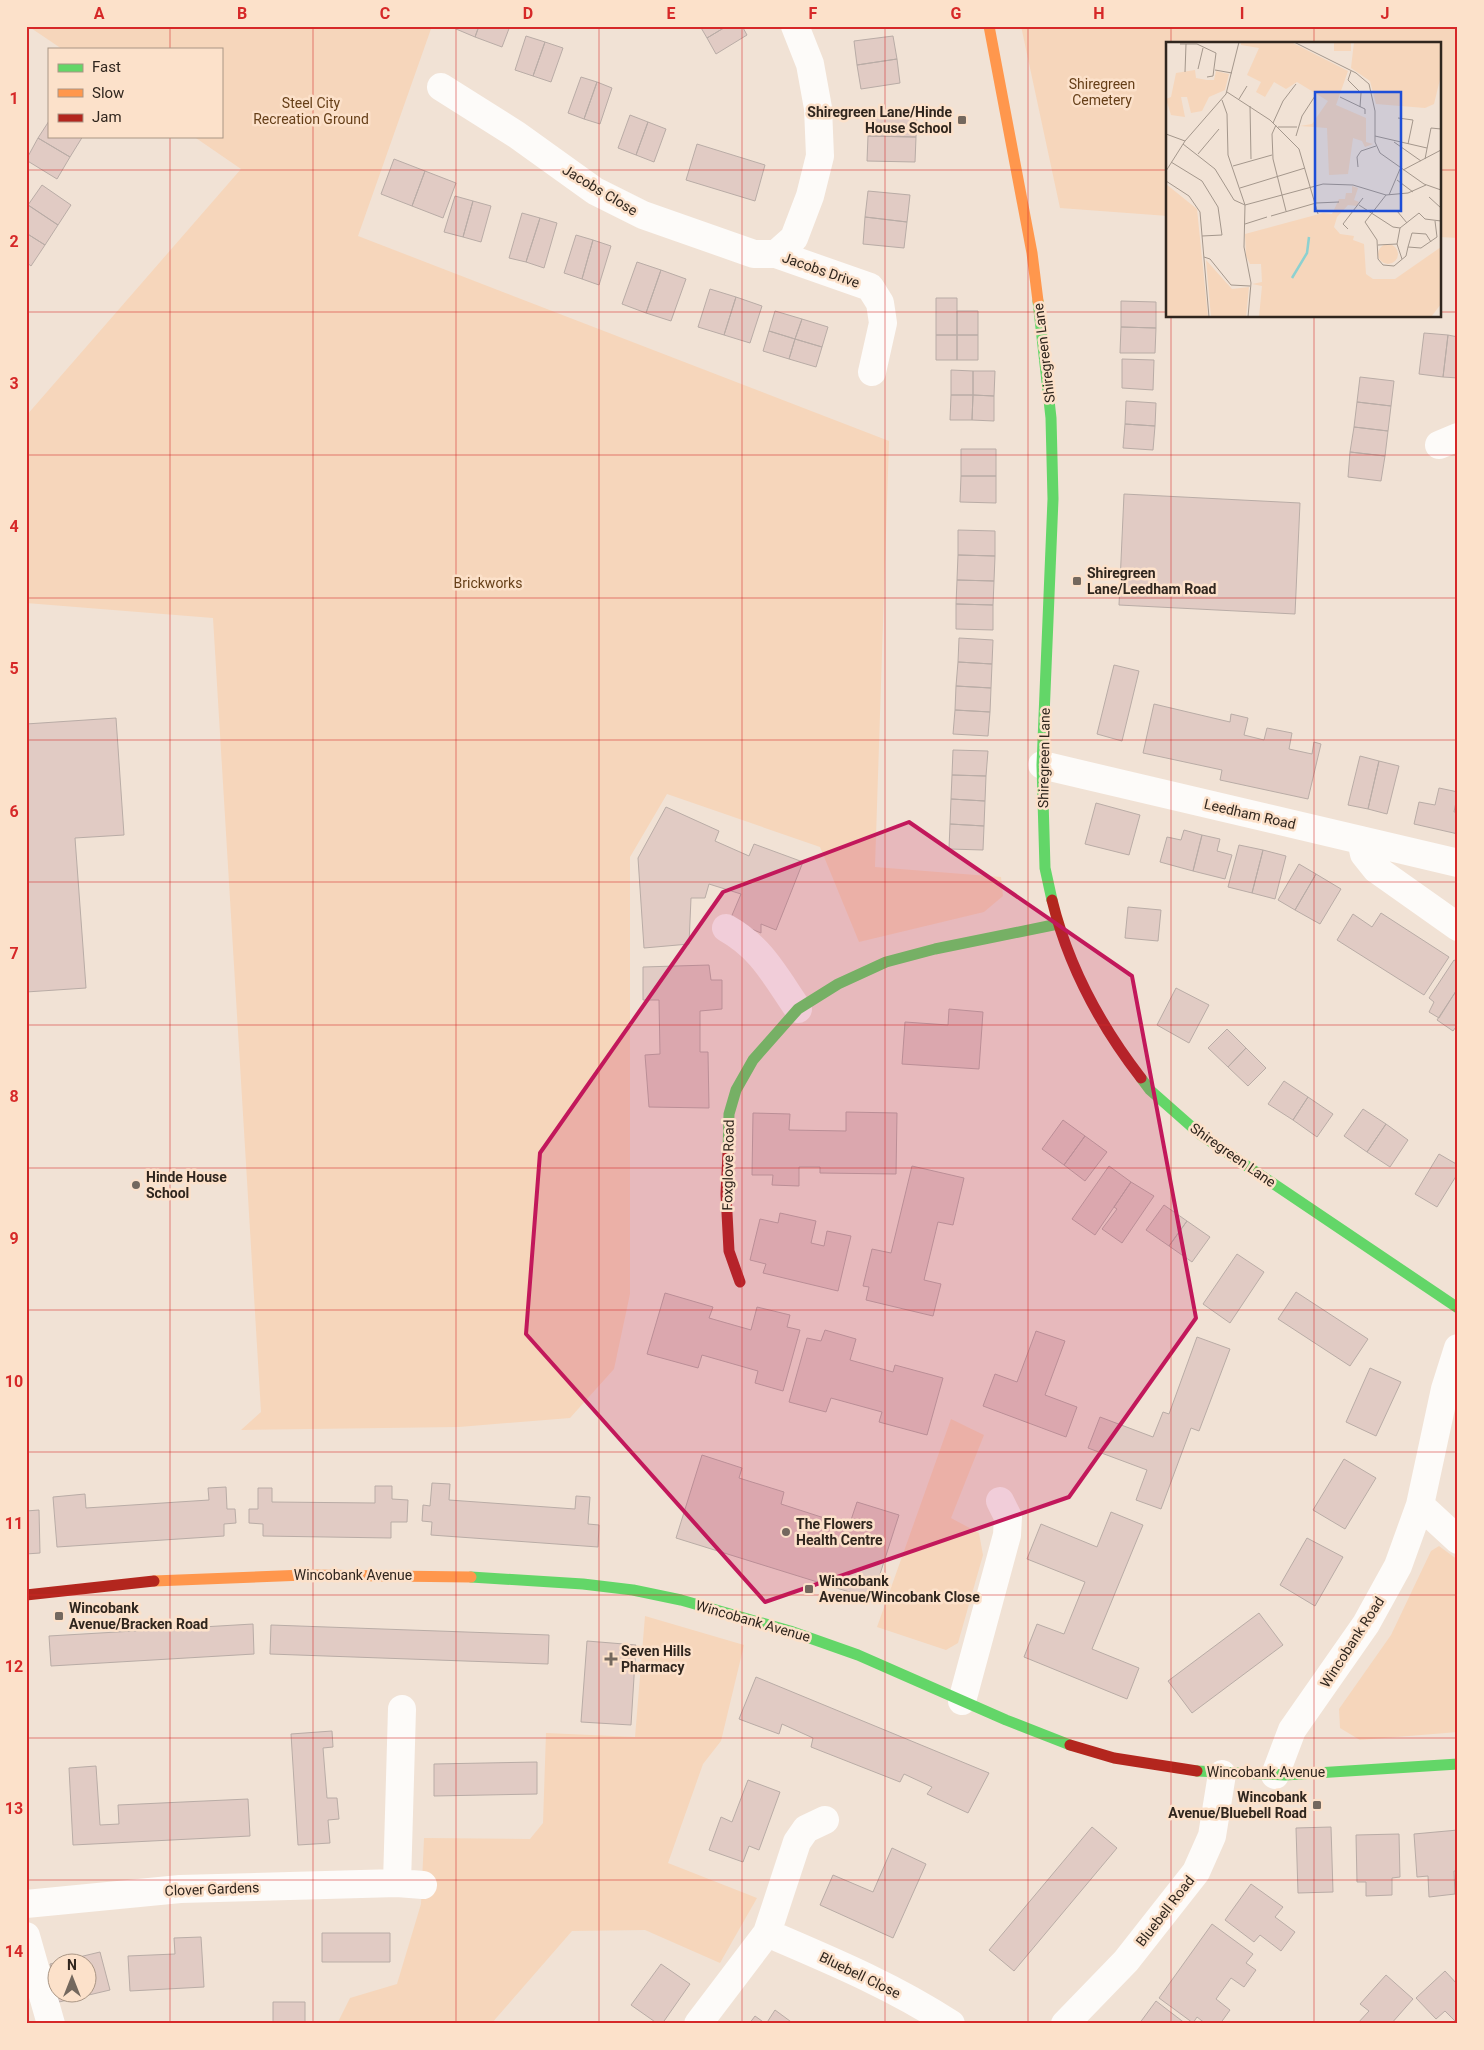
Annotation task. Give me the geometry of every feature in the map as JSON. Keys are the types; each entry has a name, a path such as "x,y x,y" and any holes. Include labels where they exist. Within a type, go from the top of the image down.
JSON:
{"street":[{"name":"Jacobs Drive","path":"796,26 810,64 818,108 820,156 810,196 794,238 776,254 870,287 880,303 883,323 872,372"},
{"name":"Shiregreen Lane","path":"989,26 1032,253 1051,418 1053,499 1042,765 1045,868 1058,924 1072,965 1116,1047 1150,1090 1201,1135 1458,1308"},
{"name":"Jacobs Close","path":"441,87 517,136 595,190 643,215 754,254 776,254"},
{"name":"Leedham Road","path":"1042,765 1458,864"},
{"path":"1361,840 1364,854 1376,869 1458,927"},
{"name":"Foxglove Road","path":"740,1282 729,1251 726,1194 729,1114 736,1090 753,1060 798,1010 838,984 886,962 935,949 1058,924"},
{"path":"726,928 745,938 756,948 798,1010"},
{"name":"Wincobank Road","path":"1274,1775 1292,1730 1366,1624 1398,1566 1420,1505 1446,1389 1458,1348"},
{"path":"962,1701 1007,1535 1008,1516 1000,1501"},
{"path":"1420,1505 1458,1540"},
{"name":"Wincobank Avenue","path":"26,1595 148,1581 271,1575 416,1575 546,1580 658,1594 752,1619 833,1645 902,1672 962,1701 1063,1742 1111,1757 1160,1768 1222,1774 1274,1775 1458,1764"},
{"name":"Clover Gardens","path":"26,1904 180,1889 410,1884 402,1709"},
{"name":"Bluebell Road","path":"1065,2024 1126,1961 1196,1872 1212,1836 1222,1774"},
{"path":"698,2024 767,1933 797,1842 806,1829 825,1820"},
{"name":"Bluebell Close","path":"767,1933 851,1969 922,2005 951,2024"},
{"path":"26,1936 51,2024"}],"highlighted area":[{"path":"909,822 1132,976 1196,1318 1069,1497 765,1602 526,1334 540,1153 723,892"}],"green space":[{"name":"Brickworks","path":"28,26 432,26 358,236 889,441 875,867 1001,877 1003,896 984,912 859,942 820,847 667,794 630,857 630,1294 614,1369 570,1418 459,1427 241,1430 261,1412 213,618 26,603 26,416 241,169 196,138 222,138 222,48 61,48"},
{"name":"Shiregreen Cemetery","path":"1021,26 1458,26 1458,238 1442,237 1442,42 1166,42 1166,216 1060,208"},
{"path":"951,1419 984,1435 951,1518 979,1533 983,1555 958,1643 946,1650 877,1627"},
{"path":"1439,1546 1458,1560 1458,1732 1360,1740 1340,1728 1339,1709 1391,1635 1431,1551"},
{"path":"645,1616 744,1645 721,1741 703,1764 668,1863 757,1898 720,1963 645,1930 572,1931 491,2024 337,2024 350,1998 397,1984 421,1904 424,1838 530,1839 543,1823 546,1733 635,1737"}],"building":[{"path":"449,26 479,26 475,37"},
{"path":"479,26 510,26 502,47 475,37"},
{"path":"700,26 727,26 707,38"},
{"path":"727,26 742,26 747,35 716,54 707,38"},
{"path":"526,36 545,42 533,76 515,70"},
{"path":"893,36 897,59 857,65 854,41"},
{"path":"545,42 563,48 551,82 533,76"},
{"path":"897,59 900,83 861,89 857,65"},
{"path":"581,77 597,82 584,119 568,113"},
{"path":"597,82 612,88 600,124 584,119"},
{"path":"868,111 917,112 916,137 868,136"},
{"path":"630,115 648,122 636,155 618,148"},
{"path":"648,122 666,129 654,162 636,155"},
{"path":"48,123 48,138 82,138 70,157 38,138"},
{"path":"868,136 916,137 915,162 867,161"},
{"path":"38,138 70,157 57,179 26,160"},
{"path":"697,144 765,165 755,201 686,180"},
{"path":"394,159 425,171 412,206 381,194"},
{"path":"425,171 456,183 443,218 412,206"},
{"path":"42,185 71,205 58,225 28,205"},
{"path":"868,191 910,195 907,222 865,217"},
{"path":"455,196 473,201 463,237 444,232"},
{"path":"473,201 491,206 481,242 463,237"},
{"path":"28,205 58,225 45,245 26,233"},
{"path":"522,213 540,218 526,262 509,258"},
{"path":"865,217 907,222 904,248 863,244"},
{"path":"540,218 557,223 544,268 526,262"},
{"path":"26,233 45,245 31,266 26,262"},
{"path":"576,235 593,240 582,279 564,273"},
{"path":"593,240 611,246 599,285 582,279"},
{"path":"637,262 661,270 646,313 622,304"},
{"path":"661,270 686,279 671,321 646,313"},
{"path":"710,289 736,297 724,335 698,327"},
{"path":"736,297 762,306 750,343 724,335"},
{"path":"936,298 957,298 957,335 936,335"},
{"path":"1121,301 1156,302 1156,328 1121,327"},
{"path":"775,311 802,319 795,339 769,331"},
{"path":"957,311 978,311 978,335 957,335"},
{"path":"802,319 828,327 822,347 795,339"},
{"path":"1121,327 1156,328 1155,353 1120,353"},
{"path":"769,331 795,339 789,359 763,351"},
{"path":"1424,333 1448,335 1443,377 1419,374"},
{"path":"936,335 957,335 957,360 936,360"},
{"path":"957,335 978,335 978,360 957,360"},
{"path":"1448,335 1458,337 1458,378 1443,377"},
{"path":"795,339 822,347 816,367 789,359"},
{"path":"1122,359 1154,360 1153,390 1122,388"},
{"path":"951,370 973,371 973,395 951,395"},
{"path":"973,371 995,371 994,396 973,395"},
{"path":"1360,377 1394,381 1391,406 1357,402"},
{"path":"951,395 973,395 972,420 950,420"},
{"path":"973,395 994,396 994,421 972,420"},
{"path":"1126,401 1156,403 1155,426 1125,424"},
{"path":"1357,402 1391,406 1388,431 1354,427"},
{"path":"1125,424 1155,426 1153,450 1123,448"},
{"path":"1354,427 1388,431 1385,456 1350,452"},
{"path":"961,449 996,449 996,476 961,476"},
{"path":"1350,452 1385,456 1381,481 1348,477"},
{"path":"961,476 996,476 996,503 960,502"},
{"path":"1124,494 1300,503 1295,614 1119,605"},
{"path":"958,530 995,531 995,556 958,555"},
{"path":"958,555 995,556 994,581 957,580"},
{"path":"957,580 994,581 993,605 956,604"},
{"path":"956,604 993,605 993,630 956,629"},
{"path":"959,638 993,640 992,664 958,662"},
{"path":"958,662 992,664 991,688 956,686"},
{"path":"1114,665 1139,671 1122,741 1097,734"},
{"path":"956,686 991,688 990,712 955,710"},
{"path":"1154,704 1230,722 1231,714 1248,718 1244,735 1264,740 1267,728 1292,733 1289,749 1312,754 1314,742 1321,744 1308,799 1220,780 1222,770 1143,753"},
{"path":"955,710 990,712 988,736 953,734"},
{"path":"116,718 124,835 75,838 86,988 26,992 26,724"},
{"path":"953,750 988,751 986,776 952,775"},
{"path":"1360,756 1379,761 1368,809 1348,805"},
{"path":"1379,761 1399,766 1387,814 1368,809"},
{"path":"952,775 986,776 985,801 951,799"},
{"path":"1439,788 1458,792 1454,812 1458,812 1458,834 1414,824 1419,802 1435,805"},
{"path":"951,799 985,801 984,826 950,824"},
{"path":"1096,803 1140,815 1129,855 1085,844"},
{"path":"666,807 719,831 715,841 749,856 754,844 803,862 776,930 761,924 761,933 730,920 741,894 709,884 705,898 691,898 689,944 644,948 638,858"},
{"path":"950,824 984,826 983,850 949,849"},
{"path":"1184,830 1202,835 1193,871 1160,862 1167,837 1181,840"},
{"path":"1202,835 1220,839 1217,851 1232,855 1225,879 1193,871"},
{"path":"1239,845 1263,850 1252,893 1228,887"},
{"path":"1263,850 1286,856 1275,899 1252,893"},
{"path":"1299,864 1316,874 1295,910 1278,900"},
{"path":"1316,874 1341,889 1320,924 1295,910"},
{"path":"1128,907 1161,910 1158,941 1125,938"},
{"path":"1381,913 1449,957 1424,995 1337,940 1353,914 1372,927"},
{"path":"1454,960 1458,962 1458,988 1439,1018 1429,1012 1434,1002 1429,998"},
{"path":"709,965 711,980 722,980 722,1009 700,1011 700,1052 708,1052 709,1108 649,1107 645,1055 660,1054 659,1000 643,1000 643,967"},
{"path":"1176,988 1209,1005 1189,1043 1157,1025"},
{"path":"1458,988 1458,1024 1453,1031 1437,1020"},
{"path":"949,1009 983,1012 979,1069 902,1064 905,1022 948,1025"},
{"path":"1227,1029 1246,1048 1228,1067 1208,1048"},
{"path":"1246,1048 1266,1068 1248,1086 1228,1067"},
{"path":"1284,1081 1308,1097 1293,1120 1268,1104"},
{"path":"1308,1097 1333,1114 1317,1137 1293,1120"},
{"path":"1363,1109 1386,1124 1367,1152 1344,1136"},
{"path":"846,1112 897,1113 896,1174 820,1173 820,1167 799,1167 799,1186 772,1185 773,1175 752,1175 753,1113 790,1114 789,1130 846,1131"},
{"path":"1063,1120 1085,1136 1064,1165 1042,1149"},
{"path":"1386,1124 1408,1140 1390,1167 1367,1152"},
{"path":"1085,1136 1107,1152 1085,1181 1064,1165"},
{"path":"1439,1154 1458,1165 1458,1173 1437,1207 1415,1194"},
{"path":"912,1166 964,1178 953,1225 938,1222 924,1280 941,1284 933,1316 866,1300 869,1287 863,1286 872,1249 891,1253"},
{"path":"1109,1166 1131,1182 1095,1235 1072,1219"},
{"path":"1131,1182 1154,1196 1122,1243 1102,1229 1117,1209 1114,1207"},
{"path":"1164,1205 1187,1221 1169,1246 1146,1230"},
{"path":"780,1213 816,1221 811,1243 824,1246 827,1231 851,1236 838,1291 763,1273 766,1264 750,1260 760,1219 778,1223"},
{"path":"1187,1221 1210,1237 1192,1262 1169,1246"},
{"path":"1237,1254 1264,1272 1230,1323 1203,1304"},
{"path":"1296,1292 1368,1339 1350,1366 1278,1319"},
{"path":"665,1293 713,1307 709,1318 751,1330 757,1307 790,1315 787,1327 800,1330 783,1391 755,1383 758,1371 702,1355 698,1368 647,1354"},
{"path":"825,1330 856,1339 850,1360 893,1372 895,1365 943,1378 927,1435 879,1422 882,1412 831,1398 826,1412 789,1402 807,1338 821,1341"},
{"path":"1036,1331 1065,1341 1045,1395 1077,1407 1066,1437 983,1406 995,1374 1017,1382"},
{"path":"1197,1337 1230,1349 1199,1431 1191,1428 1161,1509 1136,1500 1147,1470 1088,1448 1100,1417 1153,1437 1163,1412 1169,1414"},
{"path":"1370,1368 1401,1382 1376,1436 1346,1422"},
{"name":"The Flowers Health Centre","path":"702,1455 742,1468 739,1478 784,1492 781,1504 849,1526 857,1502 899,1515 872,1599 676,1538"},
{"path":"1344,1459 1376,1478 1345,1529 1313,1510"},
{"path":"432,1483 450,1484 449,1500 575,1509 576,1496 590,1497 588,1524 599,1525 598,1547 431,1535 432,1522 422,1521 423,1505 430,1506"},
{"path":"375,1486 392,1486 392,1499 408,1500 407,1522 391,1522 391,1538 263,1536 263,1524 249,1523 249,1509 258,1509 258,1488 272,1488 272,1502 375,1503"},
{"path":"226,1487 227,1509 235,1509 236,1523 224,1524 224,1536 57,1547 53,1497 85,1494 86,1508 209,1500 208,1488"},
{"path":"39,1510 40,1553 26,1554 26,1511"},
{"path":"1111,1512 1143,1525 1092,1649 1139,1668 1127,1699 1024,1657 1037,1624 1064,1634 1085,1582 1027,1559 1041,1524 1097,1547"},
{"path":"1307,1538 1343,1557 1315,1606 1280,1585"},
{"path":"1259,1613 1283,1645 1192,1713 1168,1681"},
{"path":"253,1624 254,1654 51,1666 49,1636"},
{"path":"271,1625 549,1635 548,1664 270,1654"},
{"path":"587,1641 636,1645 631,1725 581,1722"},
{"path":"756,1677 989,1773 968,1813 927,1794 932,1787 904,1774 900,1782 811,1747 813,1738 782,1724 779,1734 739,1719"},
{"path":"332,1731 333,1747 323,1748 327,1798 337,1798 339,1819 328,1820 330,1843 298,1845 291,1734"},
{"path":"537,1762 537,1794 434,1796 434,1764"},
{"path":"96,1766 100,1825 119,1824 118,1805 248,1799 250,1836 73,1845 69,1768"},
{"path":"748,1780 780,1792 759,1850 749,1846 743,1862 709,1850 721,1817 732,1822"},
{"path":"1092,1827 1117,1848 1014,1971 989,1950"},
{"path":"1331,1827 1333,1892 1298,1893 1296,1828"},
{"path":"1458,1830 1458,1871 1454,1871 1455,1894 1429,1897 1428,1876 1417,1877 1414,1834"},
{"path":"1399,1834 1400,1877 1392,1878 1392,1895 1366,1896 1366,1882 1357,1882 1356,1835"},
{"path":"892,1848 926,1864 893,1938 820,1905 833,1875 873,1892"},
{"path":"1251,1884 1283,1907 1275,1917 1295,1932 1281,1951 1260,1935 1254,1942 1225,1920"},
{"path":"1212,1924 1253,1954 1246,1963 1256,1970 1244,1987 1231,1978 1216,1999 1230,2010 1220,2024 1206,2024 1197,2017 1193,2023 1159,1998"},
{"path":"322,1933 390,1933 390,1962 322,1962"},
{"path":"201,1937 204,1987 130,1991 128,1956 175,1954 174,1938"},
{"path":"98,1952 100,1952 110,1990 98,1993"},
{"path":"661,1964 690,1984 662,2024 658,2024 631,2005"},
{"path":"1445,1971 1458,1985 1458,2024 1445,2011 1436,2019 1416,1998"},
{"path":"1386,1975 1413,1999 1391,2024 1357,2024 1369,2011 1360,2004"},
{"path":"1156,2001 1186,2024 1139,2024"},
{"path":"273,2002 305,2002 305,2024 273,2024"},
{"path":"775,2010 794,2024 766,2024"},
{"path":"755,2016 766,2024 749,2024"}],"traffic: fast":[{"path":"1038,301 1051,418 1053,499 1042,765 1045,868 1052,900"},
{"path":"728,1153 729,1114 736,1090 753,1060 798,1009 838,984 886,962 935,949 1058,924"},
{"path":"1141,1078 1150,1090 1201,1135 1458,1308"},
{"path":"471,1577 583,1584 633,1590 681,1600 790,1631 858,1655 1006,1720 1070,1745"},
{"path":"1197,1771 1285,1775 1458,1764"}],"traffic: slow":[{"path":"989,26 1032,253 1038,301"},
{"path":"154,1581 305,1575 471,1577"}],"traffic: jam":[{"path":"1052,900 1067,948 1087,994 1112,1037 1141,1078"},
{"path":"728,1153 726,1194 729,1251 740,1282"},
{"path":"26,1595 154,1581"},
{"path":"1070,1745 1114,1758 1197,1771"}],"place":[{"name":"Shiregreen Lane/Hinde House School","path":"962,120"},
{"name":"Shiregreen Lane/Leedham Road","path":"1077,581"},
{"name":"Hinde House School","path":"136,1185"},
{"name":"The Flowers Health Centre","path":"786,1532"},
{"name":"Wincobank Avenue/Wincobank Close","path":"809,1589"},
{"name":"Wincobank Avenue/Bracken Road","path":"59,1616"},
{"name":"Seven Hills Pharmacy","path":"611,1659"},
{"name":"Wincobank Avenue/Bluebell Road","path":"1317,1805"}],"park label":[{"name":"Steel City Recreation Ground","path":"311,112"}]}
